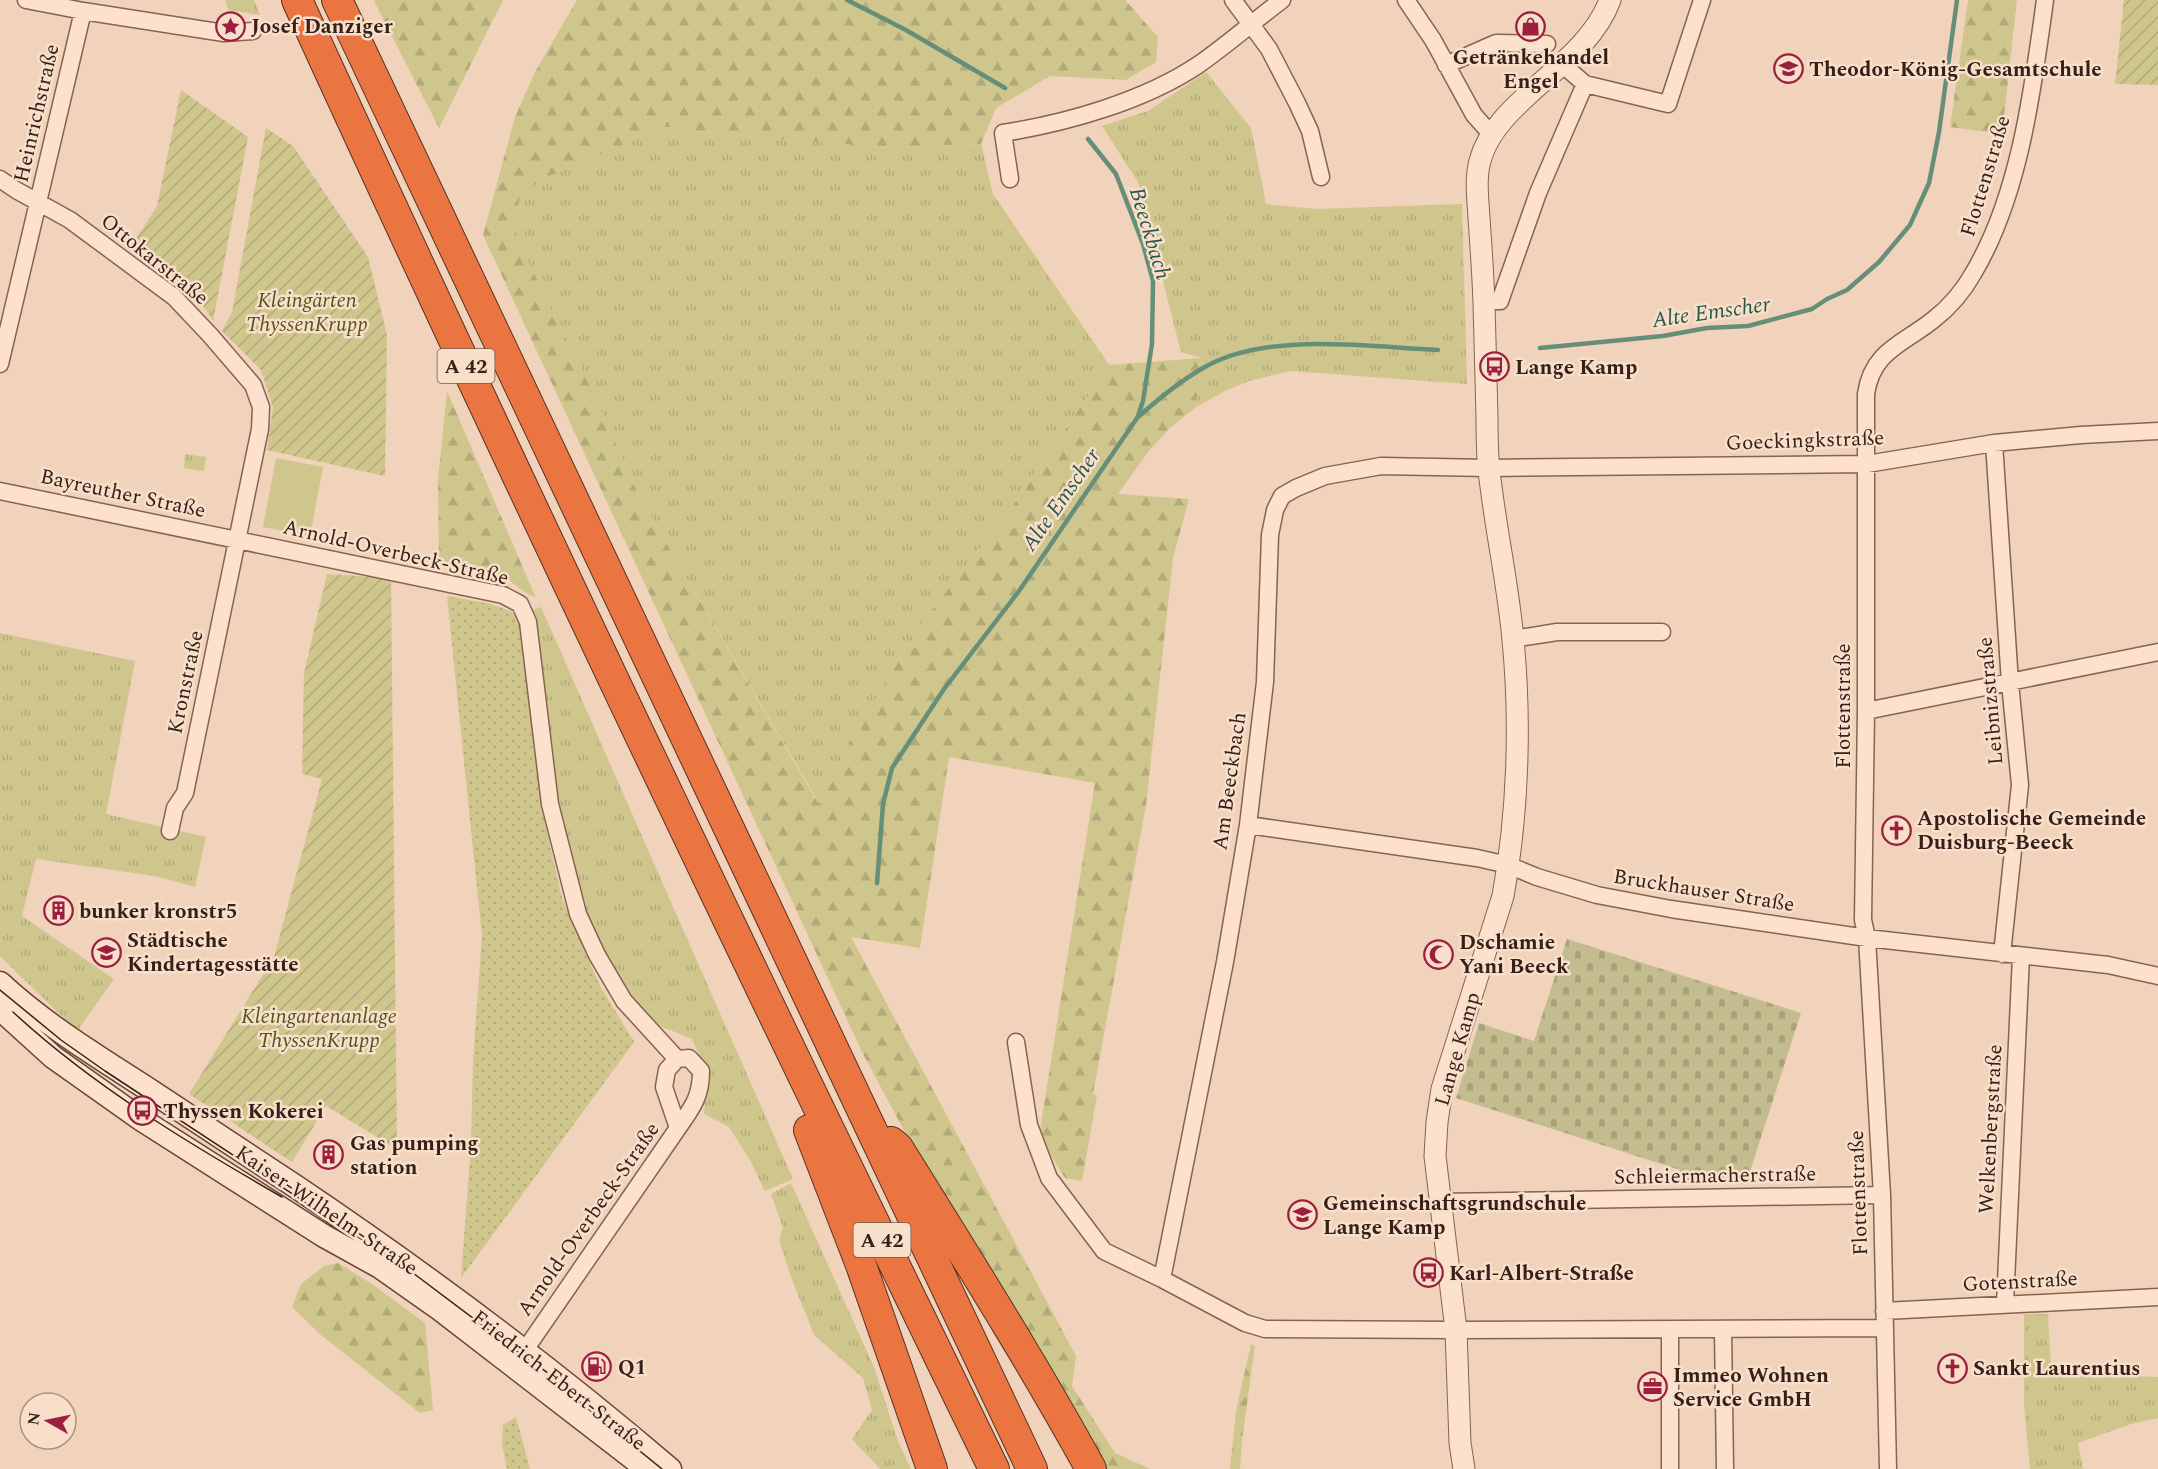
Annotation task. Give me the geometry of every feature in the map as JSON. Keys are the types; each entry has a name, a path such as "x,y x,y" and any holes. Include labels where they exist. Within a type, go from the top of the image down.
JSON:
{"highway":[{"name":"A 42","path":"297,0 770,1011 994,1469"},
{"name":"A 42","path":"337,0 1032,1469"},
{"path":"770,1011 792,1086 861,1265 932,1469"},
{"path":"864,1117 898,1148 1051,1396 1091,1469"}],"main road":[{"name":"Kaiser-Wilhelm-Straße","path":"0,983 112,1067 300,1190 444,1301"},
{"name":"Kaiser-Wilhelm-Straße","path":"0,1009 53,1057 142,1120 324,1236 444,1301"},
{"name":"Friedrich-Ebert-Straße","path":"444,1301 670,1469"},
{"name":"Friedrich-Ebert-Straße","path":"519,1358 647,1469"}],"street":[{"path":"26,0 224,33 253,31"},
{"path":"1233,0 1269,48 1310,131 1321,177"},
{"path":"1010,178 1003,133 1038,128 1099,111 1155,88 1197,65 1282,0"},
{"path":"1406,0 1446,64 1474,116 1491,134 1521,102 1563,65 1597,26 1610,0"},
{"path":"1563,65 1585,84 1668,104 1702,0"},
{"name":"Flottenstraße","path":"1888,1469 1882,1195 1867,938 1863,920 1866,711 1866,394 1871,373 1883,356 1936,318 1962,291 1984,255 1996,228 2015,166 2029,107 2045,0"},
{"name":"Heinrichstraße","path":"0,364 5,320 38,203 83,11"},
{"path":"1446,64 1496,43 1547,44"},
{"path":"1484,301 1500,301 1538,194 1585,84"},
{"name":"Lange Kamp","path":"1458,1469 1460,1443 1456,1330 1435,1156 1437,1122 1442,1089 1503,896 1515,781 1516,709 1513,639 1488,468 1484,301 1477,183 1480,159 1491,134"},
{"name":"Ottokarstraße","path":"0,179 70,220 174,297 253,385 261,407 260,429 237,540"},
{"name":"Goeckingkstraße","path":"1488,468 1867,464 1994,443 2158,431"},
{"name":"Leibnizstraße","path":"1994,443 2010,683 2020,785 2002,954"},
{"name":"Am Beeckbach","path":"1162,1279 1225,962 1248,825 1265,682 1270,535 1275,510 1282,496 1325,476 1381,466 1488,468"},
{"name":"Bayreuther Straße","path":"0,491 237,540"},
{"name":"Kronstraße","path":"170,831 175,807 185,793 237,540"},
{"name":"Arnold-Overbeck-Straße","path":"237,540 503,595 520,604 528,622 550,804 578,914 597,955 624,1000 677,1059"},
{"path":"1513,639 1557,632 1662,632"},
{"path":"1866,711 2158,652"},
{"name":"Bruckhauser Straße","path":"1248,825 1477,858 1508,865 1537,877 1597,895 1671,909 1867,938 2108,965 2158,976"},
{"name":"Welkenbergstraße","path":"2005,1304 2021,956"},
{"path":"1016,1042 1029,1125 1050,1178 1104,1251 1245,1323 1266,1329 1884,1328"},
{"name":"Arnold-Overbeck-Straße","path":"519,1358 678,1128 695,1103 701,1088 701,1071 689,1058 677,1059 667,1070 664,1087 678,1128"},
{"name":"Schleiermacherstraße","path":"1440,1202 1882,1195"},
{"name":"Gotenstraße","path":"1884,1311 2158,1297"},
{"path":"1670,1330 1670,1469"},
{"path":"1723,1330 1725,1469"},
{"name":"Lange Kamp","path":"1460,1443 1464,1469"}],"green space":[{"path":"225,0 254,0 260,15 229,10"},
{"path":"374,0 503,0 439,128 375,3"},
{"path":"577,0 1125,0 1158,37 1156,62 1126,80 1050,76 996,108 981,144 890,148 665,127 594,395 640,498 818,803 858,727 924,620 1011,508 1109,365 1202,358 1196,407 1170,428 1148,452 1118,494 1189,499 1173,558 1146,805 1093,1094 1097,1095 1082,1181 1065,1178 1039,1137 1095,783 949,757 920,948 851,937 1076,1356 1072,1386 1115,1453 1150,1469 1101,1469 941,1199 863,1054 483,235 515,117 535,72"},
{"path":"1968,0 2017,0 2002,134 1950,127"},
{"path":"2124,0 2158,0 2158,85 2115,84"},
{"path":"1206,72 1251,128 1266,204 1317,209 1462,204 1467,384 1290,371 1249,381 1196,407 1202,358 1181,352 1138,182 1102,126 1148,111"},
{"path":"181,90 248,137 213,321 187,288 132,245 157,206"},
{"path":"665,127 890,148 981,144 993,194 1109,365 1011,508 924,620 858,727 819,803 640,498 594,395 516,237 519,199 540,180"},
{"name":"Kleingärten ThyssenKrupp","path":"266,128 293,146 368,257 387,335 385,476 267,450 273,407 261,370 222,331 232,312"},
{"path":"447,391 536,598 506,578 439,561 438,479"},
{"path":"185,454 206,457 204,471 184,468"},
{"path":"276,458 323,467 310,536 263,527"},
{"name":"Kleingartenanlage ThyssenKrupp","path":"327,574 391,578 397,1149 326,1106 292,1162 189,1094 274,957 322,779 302,774 304,673"},
{"path":"447,596 491,604 513,612 520,624 529,670 541,805 562,898 600,986 634,1042 461,1278 482,936"},
{"path":"541,607 793,1179 765,1191 750,1160 729,1127 704,1114 705,1075 692,1039 653,1023 626,992 589,924 567,853 546,733 532,610"},
{"path":"0,633 135,661 106,814 206,837 195,887 155,876 36,859 22,916 114,979 77,1031 0,956"},
{"path":"1567,939 1801,1013 1746,1184 1680,1184 1680,1170 1456,1098 1479,1023 1534,1041"},
{"path":"791,1183 874,1367 898,1441 911,1469 880,1469 852,1439 872,1410 863,1378 814,1335 791,1277 779,1240 783,1228 771,1194"},
{"path":"338,1263 372,1284 425,1323 433,1410 420,1413 321,1335 292,1307 301,1284 324,1266"},
{"path":"2024,1314 2048,1314 2051,1367 2100,1368 2100,1375 2158,1377 2158,1418 2131,1424 2078,1443 2083,1469 2030,1469 2024,1405"},
{"path":"1251,1344 1255,1346 1240,1469 1230,1469 1236,1411"},
{"path":"516,1417 530,1469 507,1469 502,1444 503,1425"}],"waterway":[{"name":"Beeckbach","path":"847,0 906,30 1005,88"},
{"name":"Alte Emscher","path":"1540,348 1663,336 1707,328 1748,326 1812,309 1847,290 1879,262 1910,225 1929,183 1939,132 1957,0"},
{"name":"Beeckbach","path":"1088,139 1116,174 1143,244 1153,281 1152,344 1143,401 1138,416"},
{"name":"Alte Emscher","path":"877,883 883,804 892,768 944,689 1019,591 1137,418 1185,379 1203,368 1228,356 1256,349 1318,344 1438,350"}],"tram line":[{"path":"0,990 61,1040 105,1071 413,1273 522,1355 662,1469"},
{"path":"13,1012 108,1089 212,1156 282,1197"}],"place":[{"name":"Josef Danziger","path":"230,26"},
{"name":"Getränkehandel Engel","path":"1531,26"},
{"name":"Theodor-König-Gesamtschule","path":"1788,69"},
{"name":"Lange Kamp","path":"1494,367"},
{"name":"Apostolische Gemeinde Duisburg-Beeck","path":"1896,830"},
{"name":"bunker kronstr5","path":"58,911"},
{"name":"Städtische Kindertagesstätte","path":"106,952"},
{"name":"Dschamie Yani Beeck","path":"1438,954"},
{"name":"Thyssen Kokerei","path":"142,1111"},
{"name":"Gas pumping station","path":"329,1155"},
{"name":"Gemeinschaftsgrundschule Lange Kamp","path":"1302,1215"},
{"name":"Karl-Albert-Straße","path":"1428,1273"},
{"name":"Q1","path":"597,1367"},
{"name":"Sankt Laurentius","path":"1952,1368"},
{"name":"Immeo Wohnen Service GmbH","path":"1652,1387"}]}
